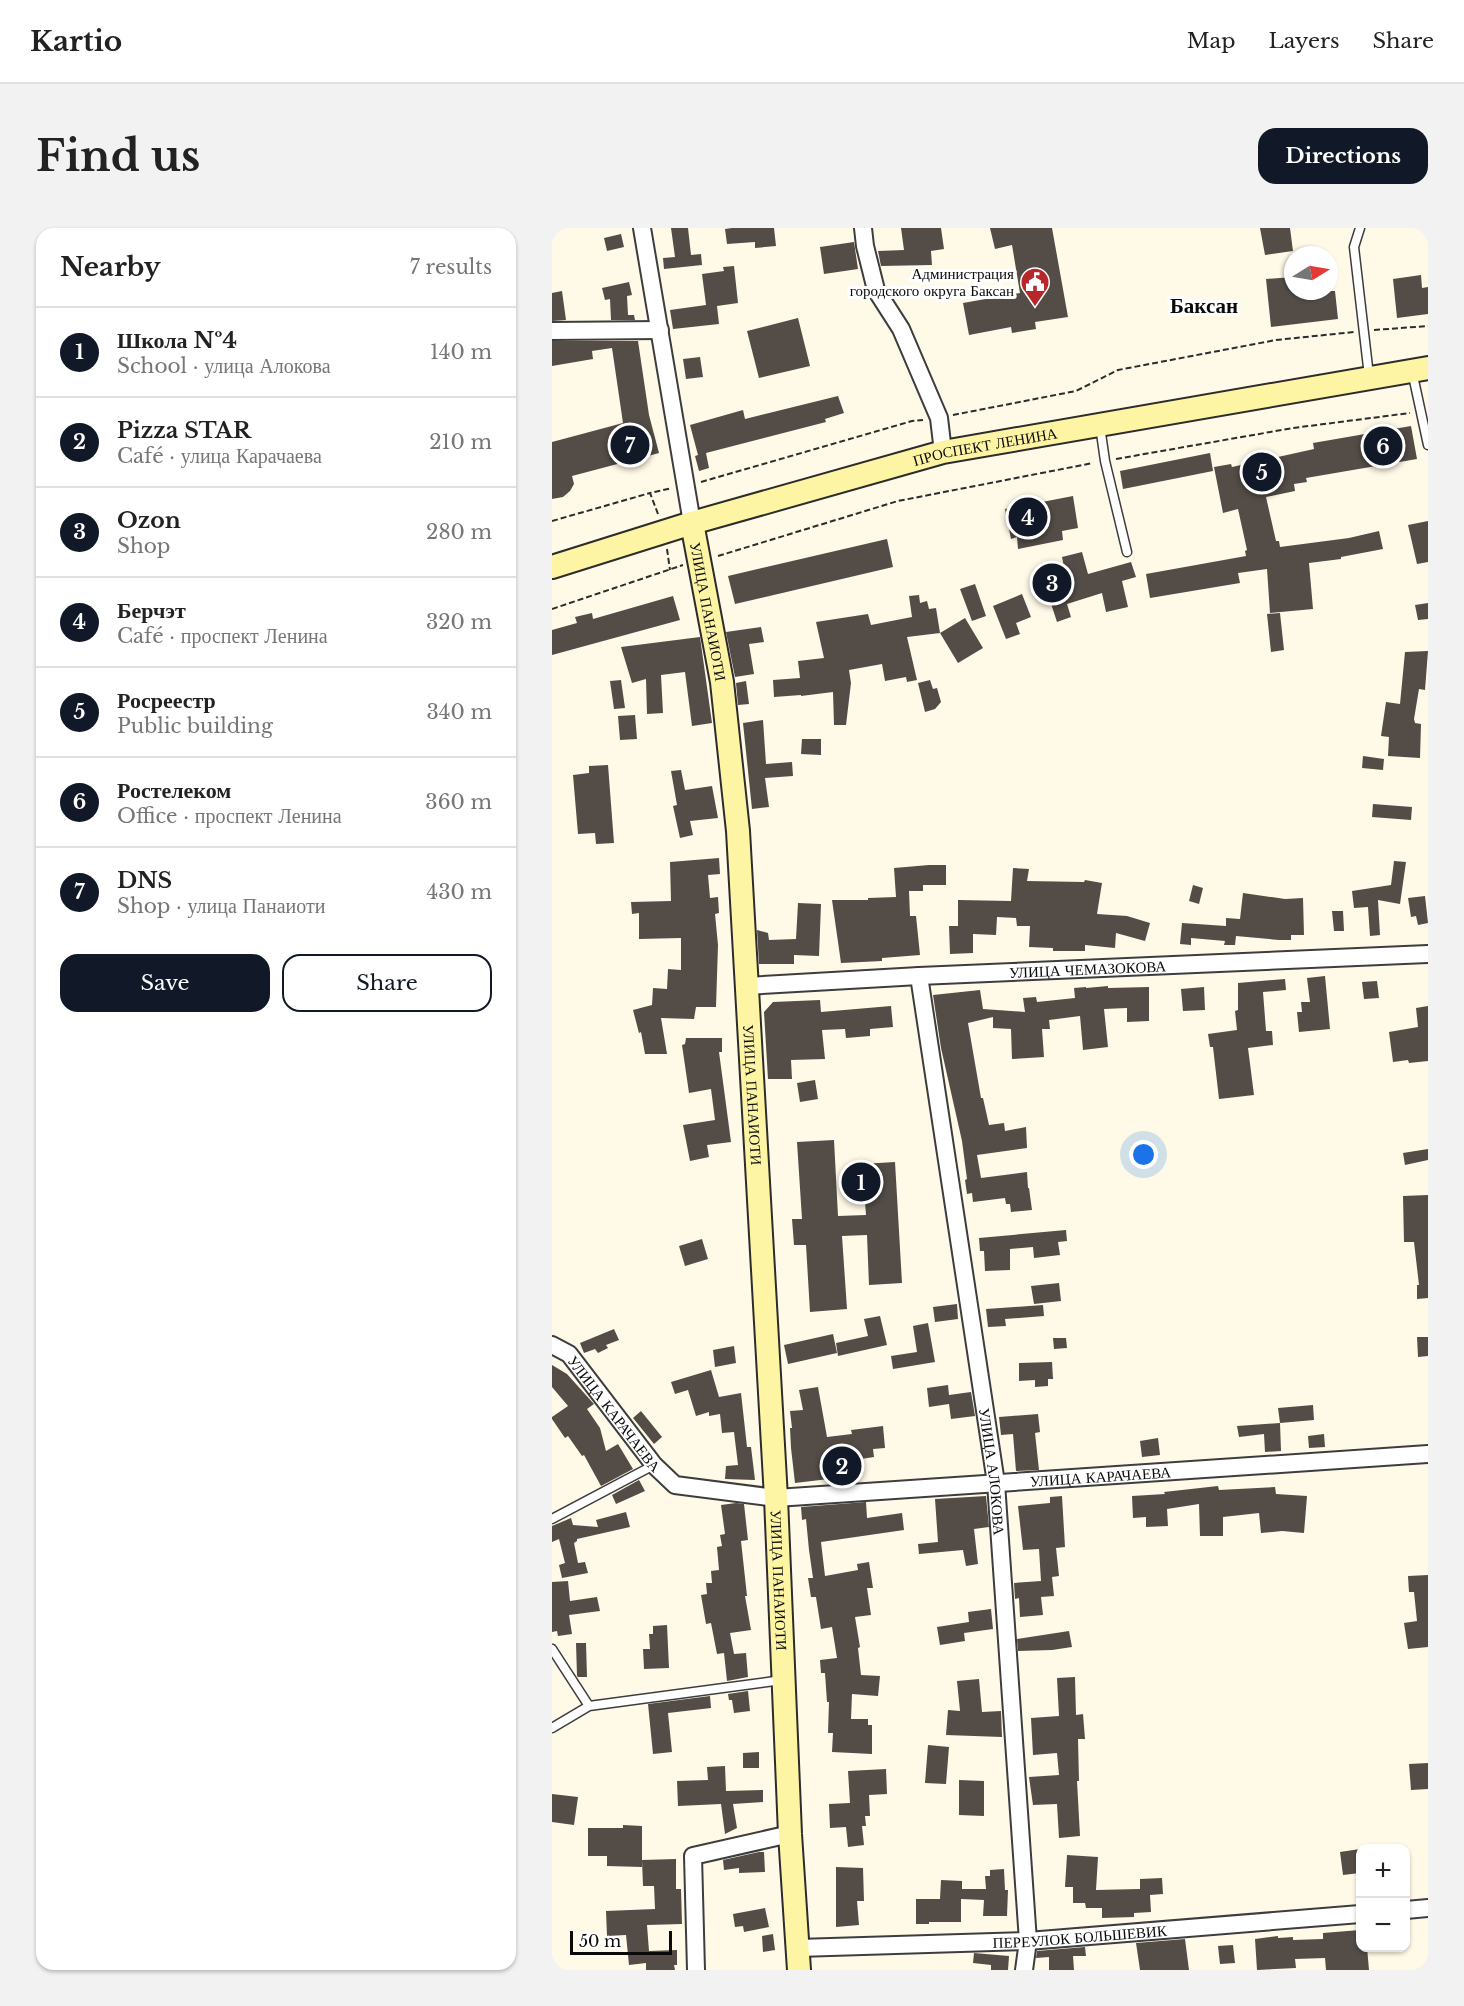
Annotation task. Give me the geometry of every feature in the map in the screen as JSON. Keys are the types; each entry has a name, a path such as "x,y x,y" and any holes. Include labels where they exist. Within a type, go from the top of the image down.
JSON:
{"street":[{"name":"УЛИЦА ПАНАИОТИ","path":"642,228 722,682 737,820 776,1498 790,1834 799,1959"},
{"path":"863,228 876,290 901,329 939,418 943,452"},
{"path":"552,331 660,330"},
{"name":"ПРОСПЕКТ ЛЕНИНА","path":"552,567 693,522 943,452 1420,369"},
{"name":"УЛИЦА ЧЕМАЗОКОВА","path":"746,986 919,976 1428,954"},
{"name":"УЛИЦА АЛОКОВА","path":"919,976 996,1483 1028,1941 1024,1970"},
{"name":"УЛИЦА КАРАЧАЕВА","path":"552,1345 569,1354 654,1466 675,1485 776,1498 1428,1454"},
{"path":"696,1970 693,1856 790,1834"},
{"path":"1410,1910 1428,1908"},
{"name":"ПЕРЕУЛОК БОЛЬШЕВИК","path":"799,1959 1356,1914"}],"lane":[{"path":"1360,228 1354,247 1369,379"},
{"path":"1420,369 1421,411 1428,445"},
{"path":"1100,425 1105,461 1127,552"},
{"path":"552,1519 654,1466"},
{"path":"552,1649 589,1706"},
{"path":"552,1728 589,1706 783,1680"}],"path":[{"path":"552,521 912,421 939,418 1076,391 1118,370 1276,340 1428,326"},
{"path":"552,609 700,560 739,551 898,501 1293,428 1421,411"},
{"path":"650,493 664,531 670,570"}],"building":[{"path":"671,228 688,228 691,255 701,254 702,265 664,269 663,258 675,257"},
{"path":"774,228 776,246 755,248 755,242 727,244 725,229"},
{"path":"901,228 941,228 944,249 931,251 932,265 881,266 878,251 904,250"},
{"path":"990,228 1052,228 1068,317 1035,322 1036,329 1012,333 1011,327 969,335 963,303 1020,293 1012,245 995,249"},
{"path":"1260,228 1290,228 1292,246 1284,246 1284,252 1265,255"},
{"path":"621,234 624,247 607,251 604,238"},
{"path":"854,242 858,269 824,274 820,247"},
{"path":"734,266 738,303 717,306 719,324 673,329 670,310 706,305 702,274 724,271 723,267"},
{"path":"1421,275 1422,288 1428,287 1428,314 1397,318 1393,279"},
{"path":"1284,278 1284,300 1336,300 1338,319 1271,327 1266,279"},
{"path":"629,282 632,295 627,296 628,315 634,315 635,320 611,320 610,299 605,300 602,288"},
{"path":"562,291 566,320 552,321 552,293"},
{"path":"798,318 810,366 759,378 747,331"},
{"path":"552,341 638,341 649,415 659,453 572,476 574,484 570,491 563,497 552,499 552,442 623,423 612,348 592,351 593,359 552,366"},
{"path":"700,357 703,377 686,379 683,359"},
{"path":"838,396 844,413 825,419 826,422 706,453 709,468 699,471 695,456 698,455 690,425 743,410 745,419"},
{"path":"1411,426 1417,459 1306,478 1307,482 1294,484 1295,491 1266,497 1276,541 1279,541 1280,547 1349,538 1379,531 1383,549 1341,557 1341,559 1309,563 1313,609 1270,613 1267,569 1238,573 1240,583 1150,598 1146,574 1246,556 1245,551 1247,550 1238,509 1223,513 1214,467 1231,464 1232,467 1314,449 1313,443"},
{"path":"1210,453 1213,471 1123,489 1120,471"},
{"path":"1073,496 1078,528 1062,531 1063,540 1018,549 1017,537 1011,539 1005,509"},
{"path":"1428,521 1428,562 1417,564 1408,525"},
{"path":"887,539 893,567 735,604 728,576"},
{"path":"1082,552 1088,574 1131,562 1136,577 1122,581 1128,607 1106,612 1102,593 1067,604 1071,617 1057,622 1043,579 1065,572 1062,557"},
{"path":"975,584 986,616 972,621 960,589"},
{"path":"1022,594 1031,617 1016,623 1020,634 1006,639 993,606"},
{"path":"919,595 920,603 927,601 929,609 936,608 940,633 907,637 917,680 907,682 906,677 885,681 882,664 849,670 851,683 846,725 834,725 833,692 774,697 773,680 800,678 798,661 824,658 816,622 868,614 871,625 912,617 909,596"},
{"path":"673,596 680,620 552,655 552,630 577,623 575,617 592,613 593,619"},
{"path":"1428,603 1428,619 1418,620 1415,605"},
{"path":"1280,613 1284,650 1271,652 1267,614"},
{"path":"965,618 983,648 958,663 940,633"},
{"path":"761,627 764,642 749,644 754,674 735,677 726,632"},
{"path":"700,637 712,723 692,726 685,672 661,675 663,713 647,714 646,679 632,683 621,647"},
{"path":"1428,651 1425,690 1419,689 1414,719 1415,723 1421,724 1420,758 1388,756 1389,737 1381,736 1386,702 1400,704 1405,652"},
{"path":"621,680 625,708 614,709 610,681"},
{"path":"930,680 933,689 937,688 941,702 935,709 925,712 918,683"},
{"path":"746,681 749,704 738,705 736,683"},
{"path":"635,715 637,739 620,740 618,716"},
{"path":"763,720 766,764 792,762 793,776 765,778 769,807 752,809 743,723"},
{"path":"802,739 821,739 821,755 801,754"},
{"path":"1363,756 1384,759 1383,770 1362,768"},
{"path":"608,765 614,843 596,844 595,833 578,834 573,775 589,773 589,766"},
{"path":"681,770 685,790 712,786 718,818 690,821 693,835 680,838 673,806 677,805 671,771"},
{"path":"1373,804 1412,807 1411,820 1372,817"},
{"path":"719,858 720,874 708,875 710,898 718,897 719,913 715,914 718,945 716,1007 696,1007 694,1019 661,1018 667,1054 645,1054 641,1032 639,1033 633,1010 652,1005 653,988 667,989 668,969 681,970 681,938 639,939 639,913 632,914 631,902 671,901 670,862"},
{"path":"1394,861 1406,862 1400,904 1378,900 1380,935 1370,936 1368,907 1354,908 1352,891 1391,885"},
{"path":"946,865 946,885 923,885 923,891 909,891 910,916 916,916 920,955 882,958 882,961 841,963 832,900 896,897 894,868"},
{"path":"1013,868 1029,869 1027,881 1084,882 1085,880 1102,883 1097,914 1127,916 1150,923 1145,941 1116,933 1115,948 1085,945 1085,951 1053,951 1053,948 1029,947 1030,926 1017,926 1016,918 997,917 996,935 973,934 973,953 950,954 949,926 958,926 958,900 1011,901"},
{"path":"1193,885 1203,888 1199,904 1189,901"},
{"path":"1243,893 1285,899 1303,898 1304,935 1291,935 1291,940 1236,936 1235,945 1224,945 1225,941 1191,938 1191,945 1180,944 1182,923 1226,926 1226,918 1240,919"},
{"path":"1425,896 1428,923 1418,925 1416,916 1411,917 1408,898"},
{"path":"798,903 821,904 819,956 794,955 794,964 759,964 757,930 768,933 769,940 796,939"},
{"path":"1332,911 1343,911 1344,931 1334,931"},
{"path":"1325,976 1330,1029 1299,1032 1297,1012 1302,1012 1301,1002 1310,1002 1307,978"},
{"path":"1285,979 1286,990 1263,992 1266,1031 1272,1031 1273,1045 1248,1048 1254,1095 1219,1099 1213,1047 1210,1047 1208,1034 1237,1030 1235,1011 1238,1010 1238,983"},
{"path":"1377,981 1379,998 1364,999 1362,982"},
{"path":"1108,986 1108,988 1149,987 1149,1021 1127,1022 1127,1008 1104,1009 1108,1047 1083,1050 1080,1016 1049,1020 1050,1029 1042,1029 1044,1057 1012,1059 1011,1029 993,1028 993,1017 968,1023 981,1098 983,1098 989,1125 1004,1123 1005,1131 1026,1127 1027,1148 977,1155 981,1178 1027,1172 1032,1210 1011,1212 1010,1204 1006,1204 1005,1198 973,1202 972,1193 967,1194 962,1141 941,1048 933,995 980,990 983,1009 1025,1012 1023,998 1036,997 1037,1002 1075,998 1074,988"},
{"path":"1204,987 1205,1010 1183,1011 1181,989"},
{"path":"820,1000 821,1012 891,1006 893,1027 870,1029 870,1036 846,1038 845,1029 822,1030 825,1059 791,1060 792,1079 768,1079 764,1012 773,1002"},
{"path":"1428,1006 1428,1061 1393,1062 1389,1032 1418,1027 1416,1008"},
{"path":"686,1038 722,1038 722,1052 719,1052 731,1142 707,1145 709,1157 690,1161 683,1125 715,1120 711,1089 689,1093 682,1045 685,1044"},
{"path":"815,1080 818,1099 800,1102 797,1083"},
{"path":"834,1140 838,1216 866,1215 862,1164 895,1162 902,1283 869,1285 867,1235 842,1236 847,1309 810,1312 806,1245 794,1245 792,1219 802,1219 797,1142"},
{"path":"1428,1149 1428,1160 1405,1165 1403,1153"},
{"path":"1428,1195 1428,1298 1417,1299 1417,1285 1419,1285 1414,1242 1404,1242 1403,1196"},
{"path":"1066,1230 1067,1241 1058,1242 1060,1255 1034,1258 1033,1247 1010,1249 1010,1270 985,1271 984,1251 980,1251 979,1238"},
{"path":"702,1239 708,1259 685,1266 679,1246"},
{"path":"1059,1283 1061,1301 1034,1304 1031,1286"},
{"path":"957,1304 958,1319 935,1322 933,1307"},
{"path":"1043,1305 1044,1316 1005,1319 1006,1326 988,1327 986,1309"},
{"path":"880,1316 887,1345 838,1356 836,1343 868,1336 864,1319"},
{"path":"928,1323 935,1362 893,1369 891,1356 917,1352 913,1326"},
{"path":"614,1329 619,1340 606,1345 608,1348 598,1353 595,1349 584,1353 580,1343"},
{"path":"833,1334 837,1353 788,1364 784,1345"},
{"path":"1417,1337 1428,1337 1428,1356 1418,1357"},
{"path":"1053,1338 1066,1338 1067,1348 1054,1349"},
{"path":"734,1346 736,1363 715,1367 713,1350"},
{"path":"1052,1362 1053,1379 1048,1379 1048,1386 1035,1387 1035,1380 1019,1381 1019,1363"},
{"path":"552,1365 567,1374 594,1404 587,1409 600,1428 606,1451 618,1444 633,1469 601,1486 584,1455 582,1456 568,1436 565,1438 552,1419 568,1406 552,1387"},
{"path":"711,1370 719,1397 741,1393 747,1447 751,1447 755,1480 725,1479 726,1466 738,1465 734,1432 722,1433 720,1414 709,1416 709,1412 696,1416 688,1390 675,1394 671,1382"},
{"path":"948,1385 949,1395 971,1392 975,1416 951,1419 949,1404 929,1407 927,1388"},
{"path":"818,1387 827,1437 852,1434 851,1430 883,1426 885,1448 873,1449 874,1457 848,1461 850,1479 837,1481 837,1478 795,1483 790,1411 803,1410 799,1390"},
{"path":"1313,1405 1314,1420 1280,1423 1278,1408"},
{"path":"641,1411 662,1437 654,1444 633,1418"},
{"path":"1038,1414 1040,1432 1035,1433 1039,1470 1016,1471 1013,1434 1001,1435 999,1417"},
{"path":"1280,1423 1281,1451 1265,1452 1264,1434 1239,1437 1237,1426"},
{"path":"1324,1434 1325,1447 1309,1448 1308,1436"},
{"path":"1158,1438 1160,1455 1142,1457 1140,1441"},
{"path":"639,1480 645,1491 616,1504 612,1495"},
{"path":"1218,1486 1219,1490 1275,1487 1276,1494 1307,1496 1304,1533 1282,1531 1261,1533 1259,1513 1223,1517 1223,1536 1200,1536 1199,1504 1167,1509 1168,1526 1146,1527 1146,1517 1133,1518 1132,1496 1165,1494 1164,1492"},
{"path":"986,1496 989,1527 974,1529 978,1564 966,1566 963,1550 919,1554 918,1544 938,1542 935,1499"},
{"path":"1062,1496 1065,1547 1056,1548 1059,1576 1052,1577 1054,1596 1041,1597 1043,1615 1020,1617 1019,1598 1015,1599 1014,1583 1041,1581 1039,1549 1023,1550 1018,1506 1050,1503 1050,1497"},
{"path":"866,1502 867,1518 902,1513 904,1530 821,1542 825,1576 858,1570 857,1564 869,1562 873,1588 867,1588 871,1615 855,1617 860,1647 858,1648 861,1675 880,1676 878,1696 852,1694 851,1719 868,1719 868,1725 872,1725 872,1754 832,1752 833,1733 828,1733 829,1702 827,1702 825,1673 821,1673 820,1660 837,1658 832,1627 821,1629 816,1597 811,1597 808,1578 813,1578 806,1519 802,1520 801,1507"},
{"path":"744,1504 748,1540 741,1541 747,1596 745,1596 751,1630 730,1633 734,1654 746,1653 748,1677 727,1681 724,1653 717,1654 711,1623 706,1624 701,1595 707,1594 706,1583 712,1583 711,1571 719,1570 717,1547 722,1546 720,1535 725,1534 721,1505"},
{"path":"626,1512 630,1527 577,1539 574,1543 578,1563 585,1562 588,1573 562,1578 559,1565 565,1563 559,1539 552,1542 552,1526 571,1518 573,1525 598,1527 596,1520"},
{"path":"1428,1575 1428,1647 1408,1649 1404,1623 1417,1621 1414,1592 1409,1592 1408,1576"},
{"path":"568,1581 570,1601 597,1597 600,1611 569,1615 572,1634 558,1636 557,1631 552,1632 552,1582"},
{"path":"991,1609 993,1629 964,1633 965,1641 940,1645 937,1627 969,1622 968,1612"},
{"path":"667,1625 669,1668 644,1669 643,1649 650,1649 649,1634 653,1634 653,1626"},
{"path":"1069,1631 1072,1647 1018,1651 1017,1639"},
{"path":"576,1643 586,1643 587,1677 577,1676"},
{"path":"1075,1677 1076,1715 1083,1714 1085,1739 1078,1739 1079,1781 1077,1781 1080,1836 1059,1838 1057,1804 1033,1805 1029,1777 1059,1775 1057,1753 1033,1755 1031,1718 1059,1716 1057,1678"},
{"path":"979,1679 982,1712 1001,1711 1002,1737 946,1735 948,1710 960,1711 957,1681"},
{"path":"748,1691 750,1711 734,1713 732,1700 729,1700 728,1694"},
{"path":"710,1696 711,1708 668,1713 672,1752 653,1754 648,1704"},
{"path":"928,1745 949,1747 946,1784 925,1783"},
{"path":"759,1752 759,1768 743,1768 743,1753"},
{"path":"1428,1763 1428,1789 1411,1790 1409,1764"},
{"path":"725,1766 726,1791 763,1790 763,1802 733,1804 737,1828 725,1834 721,1804 678,1806 677,1781 708,1780 707,1767"},
{"path":"886,1769 887,1794 869,1795 870,1816 865,1816 866,1826 862,1826 864,1845 848,1847 846,1827 830,1828 829,1804 850,1803 848,1771"},
{"path":"959,1780 984,1781 984,1816 959,1815"},
{"path":"552,1794 578,1797 574,1825 552,1822"},
{"path":"623,1825 642,1826 642,1867 607,1866 607,1856 588,1856 588,1828 623,1828"},
{"path":"1356,1850 1356,1873 1343,1875 1340,1852"},
{"path":"764,1852 765,1872 739,1873 739,1868 724,1870 723,1860"},
{"path":"1067,1855 1098,1857 1096,1890 1140,1889 1140,1879 1162,1878 1163,1894 1150,1895 1151,1912 1134,1913 1134,1917 1102,1918 1102,1908 1086,1908 1085,1903 1073,1903 1073,1887 1065,1887"},
{"path":"676,1859 676,1889 681,1889 682,1924 647,1925 649,1951 677,1950 675,1970 646,1970 646,1963 629,1965 626,1935 607,1936 606,1911 655,1909 654,1886 643,1886 642,1860"},
{"path":"836,1867 863,1868 864,1901 857,1901 859,1925 836,1927"},
{"path":"1004,1869 1005,1890 1008,1890 1007,1916 983,1916 984,1900 961,1899 961,1922 916,1924 916,1899 940,1899 941,1880 962,1881 962,1889 986,1889 985,1876 990,1876 990,1870"},
{"path":"765,1908 769,1927 744,1932 743,1926 735,1927 733,1914"},
{"path":"1356,1930 1356,1952 1367,1952 1369,1970 1326,1970 1325,1958 1295,1959 1296,1968 1257,1970 1255,1939 1278,1936 1278,1938 1293,1937 1293,1940 1323,1939 1323,1933"},
{"path":"773,1934 775,1950 763,1952 762,1936"},
{"path":"1185,1939 1189,1970 1140,1970 1136,1943"},
{"path":"1233,1945 1235,1963 1220,1964 1218,1946"},
{"path":"1085,1947 1086,1956 1073,1956 1074,1970 1049,1970 1049,1957 1036,1958 1037,1951"},
{"path":"974,1953 1009,1956 1008,1970 991,1970 991,1965 973,1963"}],"place":[{"name":"Администрация городского округа Баксан","path":"1035,308"},
{"name":"DNS","path":"630,445"},
{"name":"Ростелеком","path":"1383,446"},
{"name":"Росреестр","path":"1262,472"},
{"name":"Берчэт","path":"1028,517"},
{"name":"Ozon","path":"1052,583"},
{"name":"Школа №4","path":"861,1182"},
{"name":"Pizza STAR","path":"842,1466"}],"district":[{"name":"Баксан","path":"1204,306"}]}
